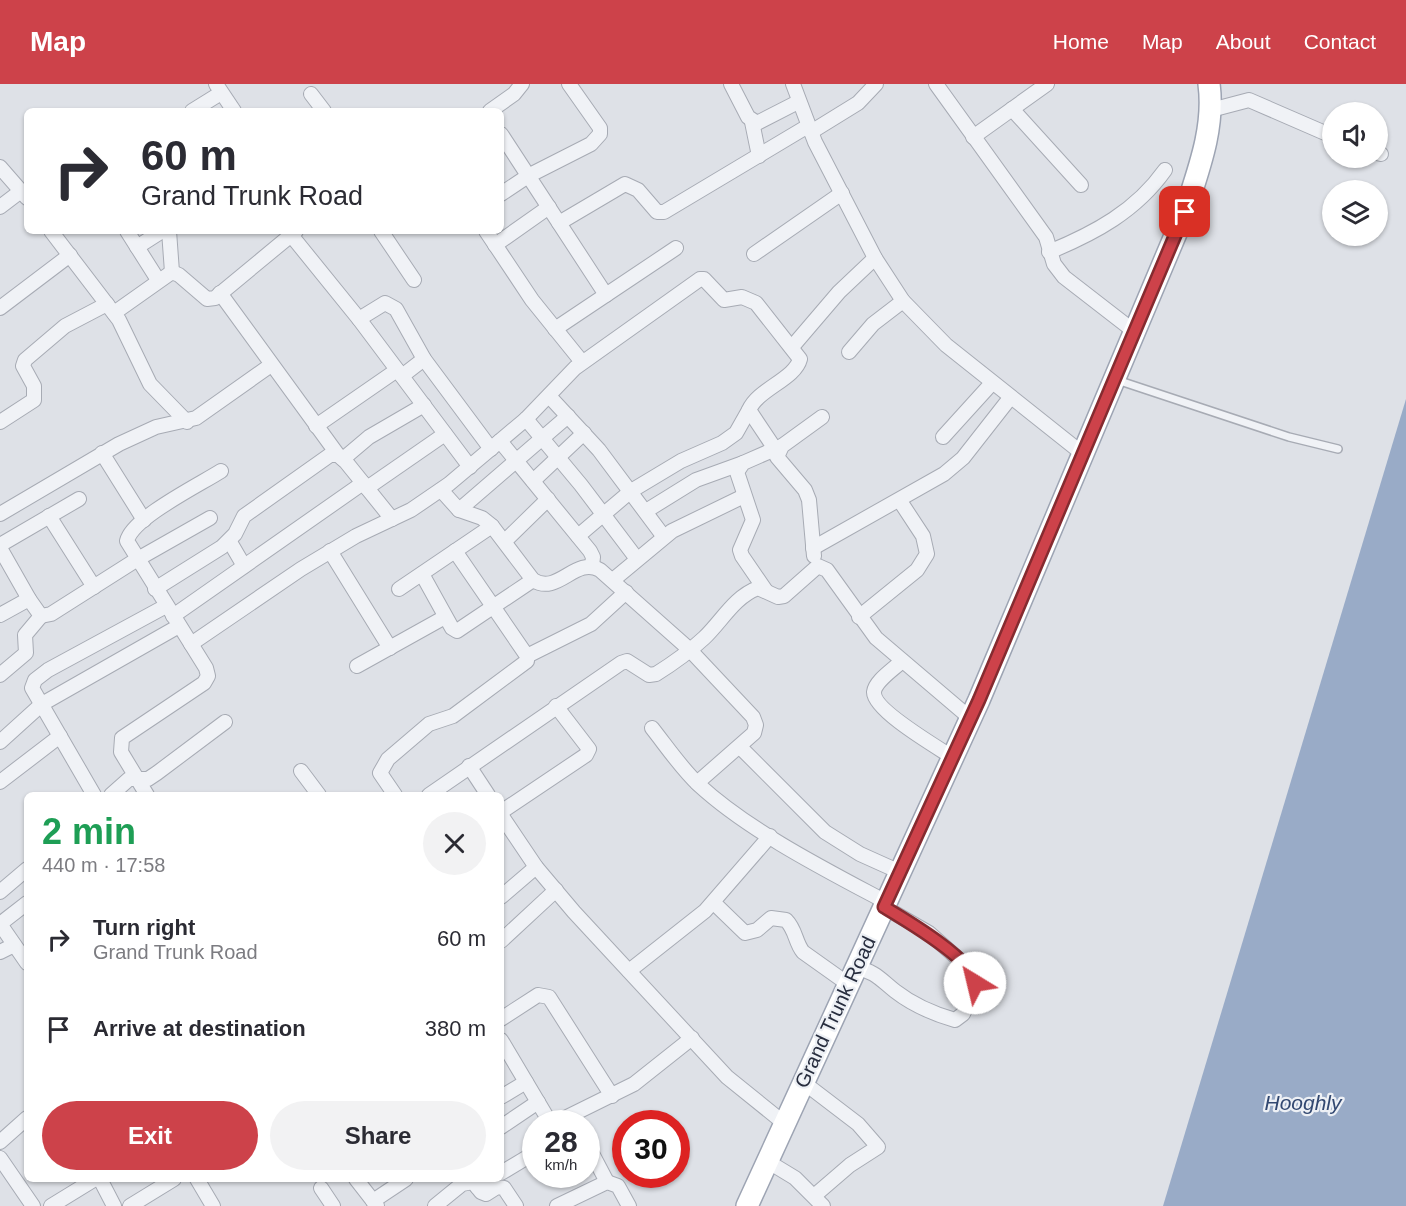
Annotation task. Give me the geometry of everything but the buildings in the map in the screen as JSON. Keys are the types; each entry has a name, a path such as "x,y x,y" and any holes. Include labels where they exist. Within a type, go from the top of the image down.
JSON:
{"main road":[{"name":"Grand Trunk Road","path":"747,1206 970,718 1185,212 1206,146 1211,110 1209,84"}],"street":[{"path":"494,108 514,94 522,84"},
{"path":"504,192 528,176 591,144 600,134 600,128 569,84"},
{"path":"731,84 752,122 759,156"},
{"path":"793,84 809,129 875,258 903,301 946,345 1083,454"},
{"path":"559,223 625,184 638,190 657,212 664,212 759,156 858,103 876,84"},
{"path":"936,84 1046,237 1054,264 1075,287 1135,332"},
{"path":"973,137 1047,84"},
{"path":"195,108 218,88 232,108"},
{"path":"311,94 322,108"},
{"path":"1211,110 1249,100 1322,132"},
{"path":"752,122 762,122 798,102"},
{"path":"1012,109 1081,185"},
{"path":"504,139 606,295"},
{"path":"0,166 24,195 0,207"},
{"path":"1049,252 1084,238 1131,207 1149,192 1165,170"},
{"path":"754,254 842,193"},
{"path":"495,245 549,207"},
{"path":"53,234 125,329 150,384 187,422"},
{"path":"128,234 158,280"},
{"path":"137,247 157,234"},
{"path":"169,234 172,272"},
{"path":"172,272 179,275 207,299 215,298 292,234"},
{"path":"294,234 470,467"},
{"path":"383,234 414,280"},
{"path":"488,234 555,329 582,362"},
{"path":"555,329 676,248"},
{"path":"0,308 70,255"},
{"path":"792,347 839,292 875,258"},
{"path":"0,422 34,400 34,386 23,366 25,360 65,326 111,308 172,272"},
{"path":"191,644 330,551 411,510 441,490 526,419 582,362 694,283 704,279 724,300 742,297 756,303 792,347 800,359 799,363 757,399 740,428 729,439 681,461 632,491 578,536"},
{"path":"220,293 316,426 392,519"},
{"path":"849,352 873,324 903,301"},
{"path":"359,319 380,305 390,304 396,309 424,359 495,445 516,461 548,499 593,557 592,566"},
{"path":"316,426 424,359"},
{"path":"0,514 102,453 156,427 187,422 206,412 271,365"},
{"path":"943,437 992,383"},
{"path":"549,396 584,433 632,491 664,537"},
{"path":"813,548 900,501 955,466 1010,398"},
{"path":"155,589 230,542 244,516 319,462 330,455 341,457 369,437 424,405"},
{"path":"749,410 778,447 777,456 805,490 809,500 813,548 818,566 831,575 859,617 902,661 970,718"},
{"path":"459,510 568,416"},
{"path":"646,512 696,480 778,447 822,417"},
{"path":"526,419 637,559"},
{"path":"533,482 584,433"},
{"path":"0,742 24,717 42,704 244,566 445,434"},
{"path":"102,453 144,520"},
{"path":"743,463 737,472 752,526 742,544 742,556 766,591"},
{"path":"145,792 122,752 122,738 204,683 208,676 206,668 136,560 127,541 128,534 144,520 221,471"},
{"path":"441,490 459,510 482,518 492,526 533,580 540,584 553,584 584,566 592,566 613,580 689,649 753,717 756,725 754,733 697,783"},
{"path":"613,580 664,537 685,524 744,496"},
{"path":"41,616 28,599 0,546 79,499"},
{"path":"504,541 548,499"},
{"path":"859,617 917,570 927,554 923,536 900,501"},
{"path":"49,516 94,587"},
{"path":"0,675 26,653 25,635 41,616 51,614 136,560 210,518"},
{"path":"399,590 492,526"},
{"path":"230,542 244,566"},
{"path":"330,551 390,648"},
{"path":"393,792 380,773 388,759 429,724 453,716 527,661 527,656 495,607 455,551"},
{"path":"433,792 621,663 627,661 648,675 656,675 705,638 740,599 758,588 778,597 784,596 818,566"},
{"path":"422,574 445,617 452,628 458,631 533,580"},
{"path":"527,656 591,624 626,592"},
{"path":"0,615 28,599"},
{"path":"92,792 32,688 40,675 173,616"},
{"path":"357,666 445,617"},
{"path":"902,661 877,685 874,693 876,700 890,714 952,757"},
{"path":"504,812 586,755 589,749 556,706"},
{"path":"114,792 129,778 148,779 225,722"},
{"path":"652,728 697,783 770,836 885,904 929,933 972,971 975,983 963,1014 955,1020 934,1015 895,991 873,971 852,976 803,951 799,946 795,931 786,920 771,918 757,930 745,933 714,903"},
{"path":"0,782 60,736"},
{"path":"740,747 825,832 847,847 900,872"},
{"path":"469,766 486,792"},
{"path":"301,771 317,792"},
{"path":"504,819 536,867 629,971 737,1087 784,1123"},
{"path":"629,971 714,903 770,836"},
{"path":"504,894 536,867"},
{"path":"0,892 24,872"},
{"path":"504,934 556,890"},
{"path":"24,905 0,924 24,959"},
{"path":"0,952 14,945"},
{"path":"504,1017 538,995 549,997 612,1096"},
{"path":"589,1110 634,1084 692,1038"},
{"path":"506,1058 526,1082 543,1110"},
{"path":"504,1095 526,1082"},
{"path":"767,1161 795,1178 818,1201 850,1165 878,1147 858,1124 803,1082"},
{"path":"504,1125 538,1102"},
{"path":"0,1142 24,1121"},
{"path":"0,1158 33,1206"},
{"path":"504,1171 522,1160"},
{"path":"600,1169 607,1182 618,1186 629,1206"},
{"path":"51,1206 90,1182"},
{"path":"102,1182 114,1206"},
{"path":"130,1206 169,1182"},
{"path":"199,1182 213,1206"},
{"path":"358,1182 375,1204 402,1182"},
{"path":"435,1206 467,1182 473,1182 486,1194 497,1187 504,1188 516,1206"},
{"path":"477,1187 486,1182"},
{"path":"557,1206 607,1182"},
{"path":"321,1188 333,1206"}],"lane":[{"path":"1115,379 1289,437 1338,450"}],"water":[{"name":"Hooghly","path":"1406,399 1406,1206 1163,1206"}],"route":[{"path":"975,983 972,971 934,937 884,907 979,700 1185,212"}]}
